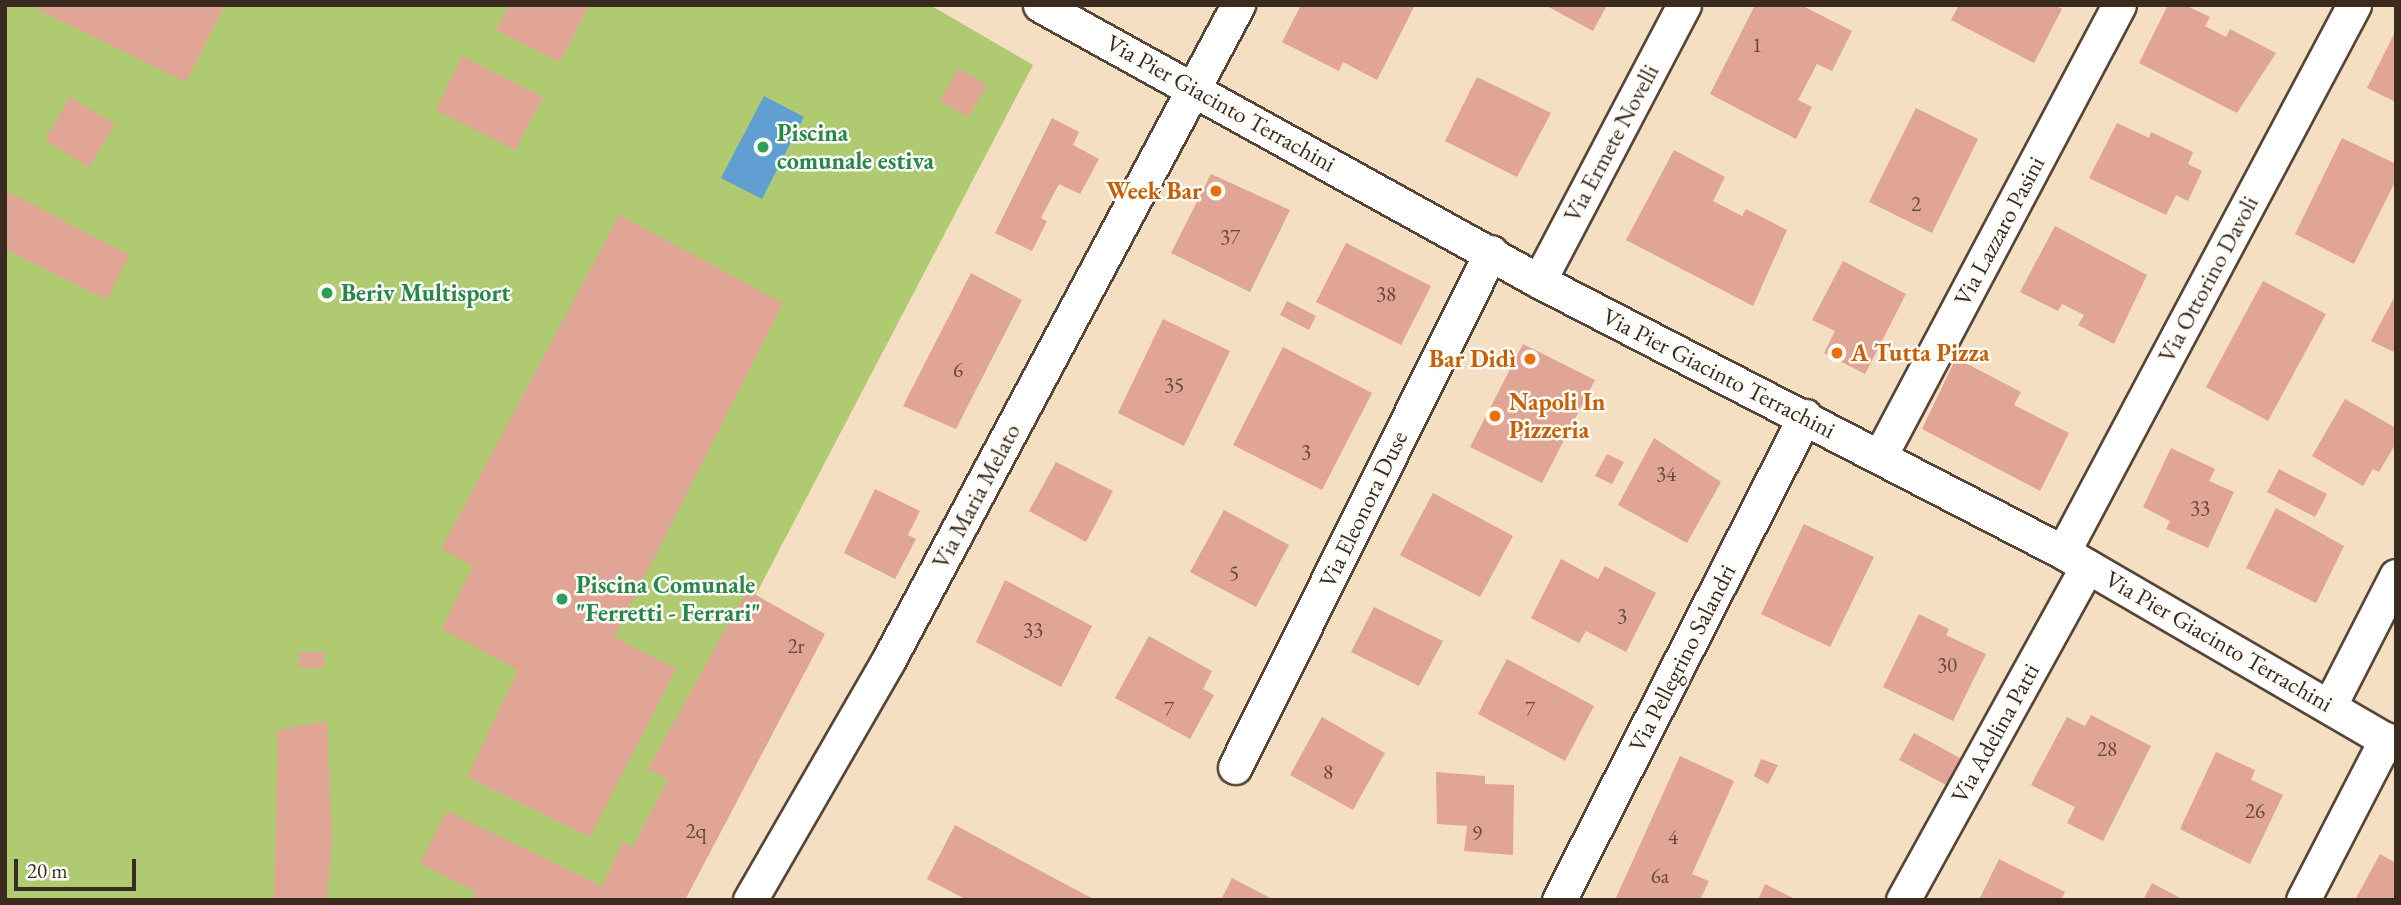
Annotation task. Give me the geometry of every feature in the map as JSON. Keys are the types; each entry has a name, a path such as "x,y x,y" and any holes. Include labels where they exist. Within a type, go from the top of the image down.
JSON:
{"street":[{"name":"Via Pier Giacinto Terrachini","path":"1040,5 1194,87 1539,281 1805,416 2075,559 2330,705 2391,743"},
{"name":"Via Maria Melato","path":"750,900 888,661 1238,5"},
{"name":"Via Ermete Novelli","path":"1539,281 1684,5"},
{"name":"Via Lazzaro Pasini","path":"1880,456 2119,5"},
{"name":"Via Ottorino Davoli","path":"2075,559 2354,5"},
{"name":"Via Eleonora Duse","path":"1235,767 1490,252"},
{"name":"Via Pellegrino Salandri","path":"1559,900 1805,416"},
{"name":"Via Adelina Patti","path":"1903,900 2075,559"},
{"path":"2330,705 2396,576"},
{"path":"2303,900 2391,743"}],"green space":[{"path":"5,5 930,5 1033,65 664,770 735,798 684,900 5,900"}],"water":[{"name":"Piscina comunale estiva","path":"764,96 804,117 762,199 721,178"}],"building":[{"path":"38,5 225,5 186,82 37,9"},
{"path":"509,5 589,5 560,62 496,30"},
{"path":"1301,5 1415,5 1377,80 1343,62 1339,71 1282,42"},
{"path":"1545,5 1607,5 1593,31"},
{"path":"1755,5 1801,5 1852,31 1832,71 1817,64 1798,100 1812,107 1796,139 1710,94"},
{"path":"1959,5 2054,5 2062,9 2034,63 1951,20"},
{"path":"2168,5 2185,5 2210,17 2205,26 2226,37 2230,29 2276,53 2237,113 2139,63"},
{"path":"2396,30 2396,102 2367,88"},
{"path":"462,56 543,97 515,150 436,110"},
{"path":"959,68 987,85 968,117 940,100"},
{"path":"1477,77 1551,113 1517,177 1445,141"},
{"path":"70,97 115,124 89,167 45,140"},
{"path":"1916,108 1978,139 1932,233 1869,202"},
{"path":"1052,118 1079,132 1073,145 1099,159 1080,194 1059,184 1041,218 1047,221 1032,251 995,233"},
{"path":"2117,123 2149,138 2151,132 2193,152 2188,164 2202,171 2188,201 2176,195 2166,215 2089,178"},
{"path":"2342,138 2396,164 2396,180 2354,264 2295,234"},
{"path":"1674,150 1725,177 1713,201 1742,216 1746,209 1787,230 1753,306 1626,240"},
{"path":"1211,174 1290,210 1250,292 1171,253"},
{"path":"5,190 129,255 107,300 5,249"},
{"path":"619,215 783,303 614,637 676,669 590,837 467,777 518,670 442,629 473,566 441,549"},
{"path":"2055,226 2147,275 2114,344 2078,325 2084,315 2062,304 2058,311 2020,292"},
{"path":"1346,243 1431,286 1401,345 1316,302"},
{"path":"1843,261 1906,294 1865,374 1824,353 1835,331 1812,320"},
{"path":"971,273 1022,300 956,429 903,406"},
{"path":"2263,281 2326,314 2268,421 2206,387"},
{"path":"2396,294 2396,353 2371,341"},
{"path":"1287,301 1316,316 1309,330 1280,315"},
{"path":"1163,319 1230,351 1184,446 1118,413"},
{"path":"1523,344 1595,380 1542,483 1470,447"},
{"path":"1283,347 1372,393 1322,490 1233,445"},
{"path":"1956,358 2021,392 2014,405 2069,433 2040,491 1922,429"},
{"path":"2345,399 2396,428 2396,443 2379,472 2373,469 2363,486 2312,456"},
{"path":"1654,438 1721,482 1687,543 1618,505"},
{"path":"2171,448 2215,469 2209,481 2234,492 2208,548 2166,529 2170,521 2143,507"},
{"path":"1607,454 1624,462 1612,484 1595,476"},
{"path":"1056,462 1113,491 1086,542 1029,511"},
{"path":"2279,469 2327,494 2315,517 2267,492"},
{"path":"875,489 920,511 908,535 916,539 895,579 844,553"},
{"path":"1433,493 1513,536 1480,597 1400,555"},
{"path":"2276,508 2344,546 2316,603 2246,568"},
{"path":"1224,510 1289,545 1256,607 1190,572"},
{"path":"1804,524 1874,557 1830,647 1761,614"},
{"path":"1561,559 1598,579 1605,566 1656,593 1626,652 1586,631 1579,643 1531,618"},
{"path":"1005,580 1092,626 1061,687 976,642"},
{"path":"747,590 825,634 685,900 472,900 476,892 420,863 447,811 602,886 623,842 633,847 668,779 648,769"},
{"path":"1374,607 1443,641 1419,686 1351,652"},
{"path":"1919,614 1949,629 1946,635 1986,654 1953,721 1883,687"},
{"path":"1149,636 1212,671 1203,689 1214,695 1190,739 1115,698"},
{"path":"299,652 324,652 324,668 299,668"},
{"path":"1507,659 1594,706 1565,761 1478,714"},
{"path":"2091,715 2151,746 2103,841 2067,823 2075,807 2031,785 2067,717 2085,726"},
{"path":"1322,717 1385,753 1353,810 1290,775"},
{"path":"327,721 332,846 326,900 274,900 278,730"},
{"path":"1914,733 1960,758 1946,785 1899,760"},
{"path":"2216,752 2255,770 2251,780 2283,795 2250,864 2180,829"},
{"path":"1680,756 1734,781 1692,874 1709,881 1700,900 1615,900"},
{"path":"1761,759 1778,765 1768,784 1754,776"},
{"path":"1436,772 1485,776 1485,784 1514,785 1513,855 1464,851 1467,826 1437,824"},
{"path":"955,825 1095,900 967,900 927,879"},
{"path":"2380,854 2396,863 2396,900 2355,900"},
{"path":"1999,859 2065,892 2061,900 1979,900"},
{"path":"1232,878 1274,900 1221,900"},
{"path":"2152,883 2184,900 2143,900"},
{"path":"1765,884 1797,900 1758,900"}],"place":[{"name":"Piscina comunale estiva","path":"763,147"},
{"name":"Week Bar","path":"1216,191"},
{"name":"Beriv Multisport","path":"327,293"},
{"name":"A Tutta Pizza","path":"1837,353"},
{"name":"Bar Didì","path":"1530,359"},
{"name":"Napoli In Pizzeria","path":"1495,416"},
{"name":"Piscina Comunale \"Ferretti - Ferrari\"","path":"562,599"}]}
